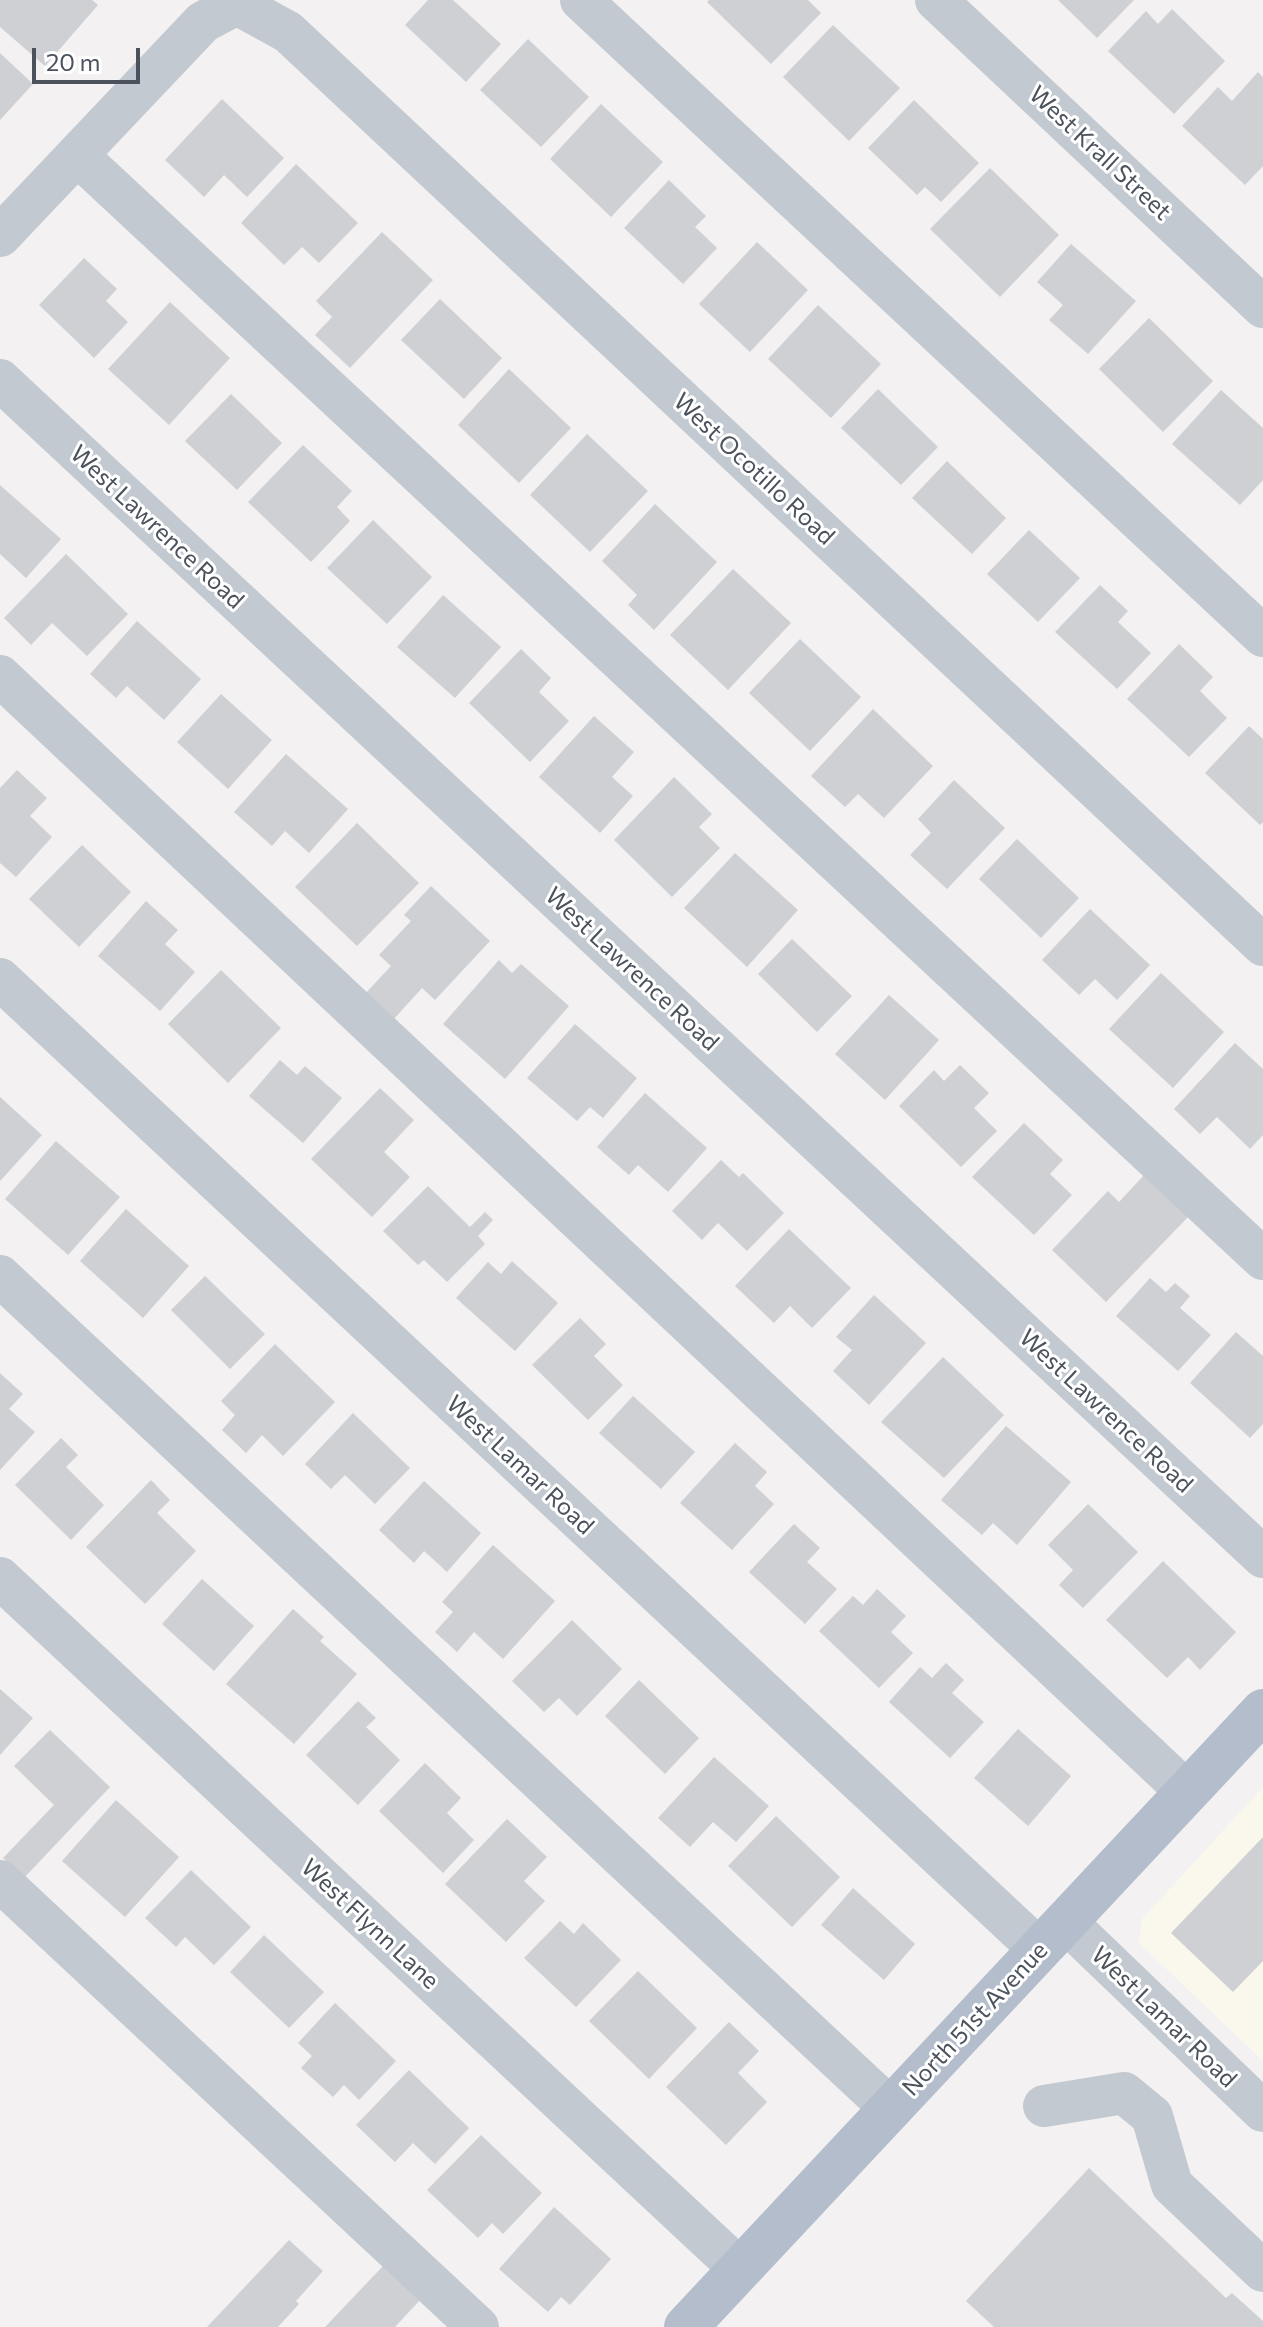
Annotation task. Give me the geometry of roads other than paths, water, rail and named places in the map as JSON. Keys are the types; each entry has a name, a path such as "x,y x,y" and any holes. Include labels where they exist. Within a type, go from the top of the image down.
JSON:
{"main road":[{"name":"North 51st Avenue","path":"686,2327 1263,1711"}],"street":[{"path":"581,0 1263,636"},
{"name":"West Krall Street","path":"936,0 1263,307"},
{"name":"West Ocotillo Road","path":"77,155 203,22 237,4 288,32 1263,945"},
{"path":"0,236 77,155 1263,1259"},
{"name":"West Lawrence Road","path":"0,380 1263,1557"},
{"path":"0,676 1187,1792"},
{"name":"West Lamar Road","path":"0,979 1053,1936 1263,2111"},
{"path":"0,1276 891,2109"},
{"name":"West Flynn Lane","path":"0,1578 740,2269"},
{"path":"0,1881 478,2327"},
{"path":"1044,2106 1124,2093 1152,2116 1172,2185 1263,2271"}]}
